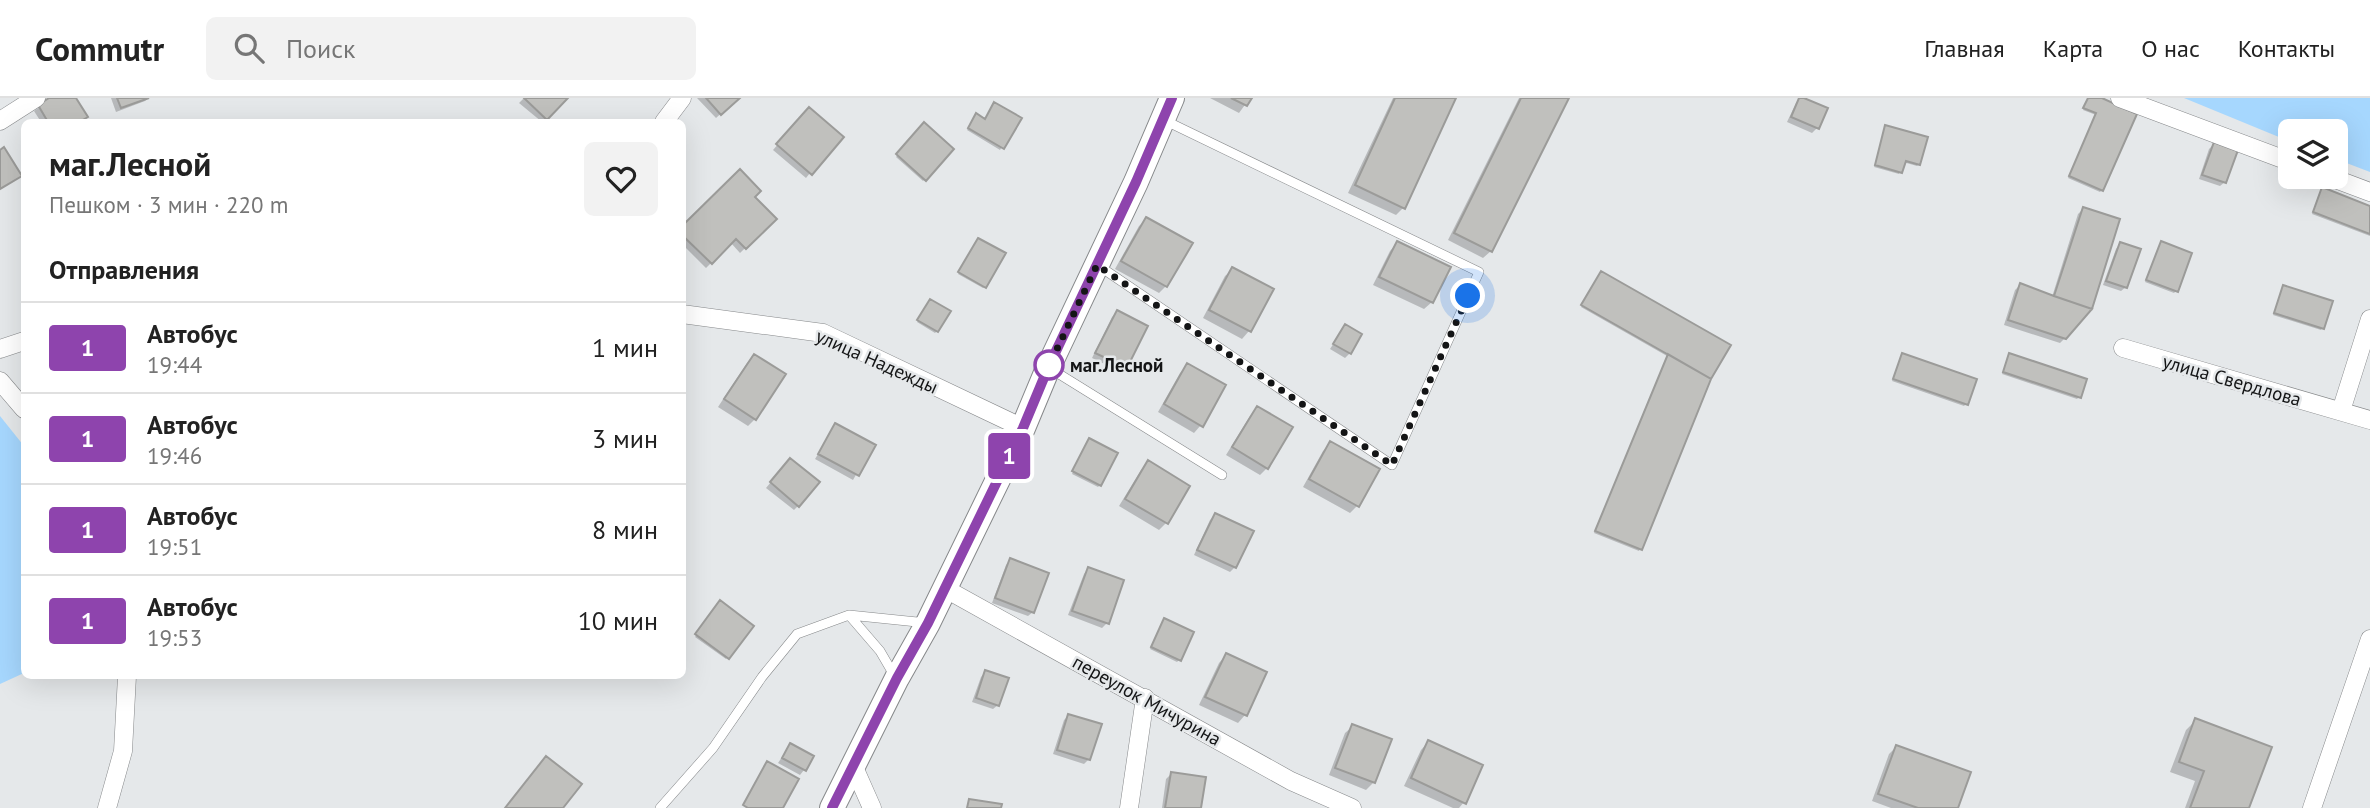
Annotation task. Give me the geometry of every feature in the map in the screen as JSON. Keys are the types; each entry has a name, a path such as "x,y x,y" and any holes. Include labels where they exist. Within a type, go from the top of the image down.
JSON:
{"street":[{"path":"0,121 36,98"},
{"path":"666,119 682,98"},
{"path":"2120,98 2278,157"},
{"path":"832,808 897,678 928,623 1023,428 1167,109"},
{"path":"2348,184 2370,192"},
{"name":"улица Надежды","path":"686,315 823,334 1023,428"},
{"path":"2341,411 2370,319"},
{"path":"0,349 21,342"},
{"name":"улица Свердлова","path":"2123,348 2370,419"},
{"path":"0,380 21,405"},
{"name":"переулок Мичурина","path":"944,588 1292,781 1352,808"},
{"path":"2315,807 2370,639"},
{"path":"107,808 123,751 127,679"},
{"path":"1129,808 1145,698"},
{"path":"853,765 872,808"}],"lane":[{"path":"1097,265 1392,465 1479,272 1167,109"},
{"path":"1048,368 1222,475"},
{"path":"849,615 880,651 897,678"},
{"path":"660,808 713,748 762,677 797,634 849,615 928,623"}],"shaded area":[{"path":"2184,98 2370,98 2370,172 2348,164 2348,119 2278,119 2278,137"},
{"path":"0,416 21,442 21,674 0,684"}],"building":[{"path":"49,98 76,98 88,117 46,119 38,105"},
{"path":"117,98 149,98 121,108"},
{"path":"524,98 568,98 548,119"},
{"path":"706,98 740,98 721,115"},
{"path":"1231,98 1252,98 1247,106"},
{"path":"1395,98 1456,98 1405,209 1355,185"},
{"path":"1521,98 1569,98 1492,252 1454,233"},
{"path":"1799,98 1828,108 1819,129 1791,117"},
{"path":"2088,98 2102,98 2137,114 2103,191 2069,176 2096,113 2083,108"},
{"path":"994,102 1022,118 1004,149 968,128 976,113 985,119"},
{"path":"809,107 844,137 812,175 776,144"},
{"path":"924,122 954,149 926,181 896,154"},
{"path":"1885,125 1928,137 1920,165 1906,161 1902,173 1875,165"},
{"path":"2214,142 2238,150 2226,183 2202,175"},
{"path":"4,147 21,177 0,189 0,150"},
{"path":"740,169 761,191 755,197 777,219 746,249 736,239 712,264 686,239 686,222"},
{"path":"2321,189 2327,189 2370,206 2370,234 2313,212"},
{"path":"2083,207 2120,219 2092,309 2054,296"},
{"path":"1146,217 1193,243 1167,287 1121,261"},
{"path":"978,238 1006,253 986,288 958,272"},
{"path":"1397,241 1451,267 1433,303 1379,277"},
{"path":"2161,241 2192,253 2178,292 2146,280"},
{"path":"2120,242 2141,249 2127,288 2106,281"},
{"path":"1232,267 1274,289 1251,332 1209,310"},
{"path":"1601,271 1731,345 1711,379 1581,305"},
{"path":"2020,283 2092,309 2066,339 2008,320"},
{"path":"2283,285 2333,301 2324,329 2274,313"},
{"path":"930,299 951,311 938,332 917,320"},
{"path":"1117,310 1148,326 1127,368 1095,353"},
{"path":"1345,324 1362,334 1351,354 1333,344"},
{"path":"1902,353 1977,379 1968,405 1893,379"},
{"path":"2009,353 2087,379 2081,398 2003,372"},
{"path":"754,354 786,374 756,420 724,399"},
{"path":"1668,354 1711,379 1642,550 1595,531"},
{"path":"1187,363 1226,385 1203,427 1164,404"},
{"path":"1257,406 1293,427 1268,469 1232,447"},
{"path":"835,423 876,445 859,476 818,454"},
{"path":"1089,438 1118,453 1101,486 1072,471"},
{"path":"1330,441 1380,469 1359,507 1309,479"},
{"path":"790,458 820,482 799,507 770,482"},
{"path":"1148,460 1190,486 1168,524 1125,499"},
{"path":"1215,513 1254,531 1236,568 1197,550"},
{"path":"1010,558 1049,573 1034,613 995,598"},
{"path":"1088,567 1124,580 1109,624 1072,611"},
{"path":"720,600 754,626 729,659 695,634"},
{"path":"1164,618 1194,632 1181,661 1151,647"},
{"path":"1226,653 1267,672 1247,716 1205,697"},
{"path":"985,670 1009,678 999,706 976,698"},
{"path":"1068,714 1102,724 1090,760 1057,750"},
{"path":"2195,718 2272,747 2249,808 2190,808 2204,771 2179,762"},
{"path":"1352,724 1392,739 1375,783 1335,768"},
{"path":"1428,740 1483,765 1466,804 1411,778"},
{"path":"790,743 814,756 806,771 782,758"},
{"path":"1896,745 1971,772 1958,808 1918,808 1878,794"},
{"path":"546,756 582,784 563,808 505,808"},
{"path":"767,761 799,779 783,808 748,808 743,805"},
{"path":"1171,772 1206,777 1201,808 1165,808"},
{"path":"969,799 1002,804 1001,808 967,808"}],"bus line":[{"name":"1","path":"832,808 897,678 928,623 1023,428 1172,98"}],"place":[{"name":"маг.Лесной","path":"1049,365"}],"route":[{"path":"1049,365 1048,368 1097,265 1392,465 1468,296"}]}
